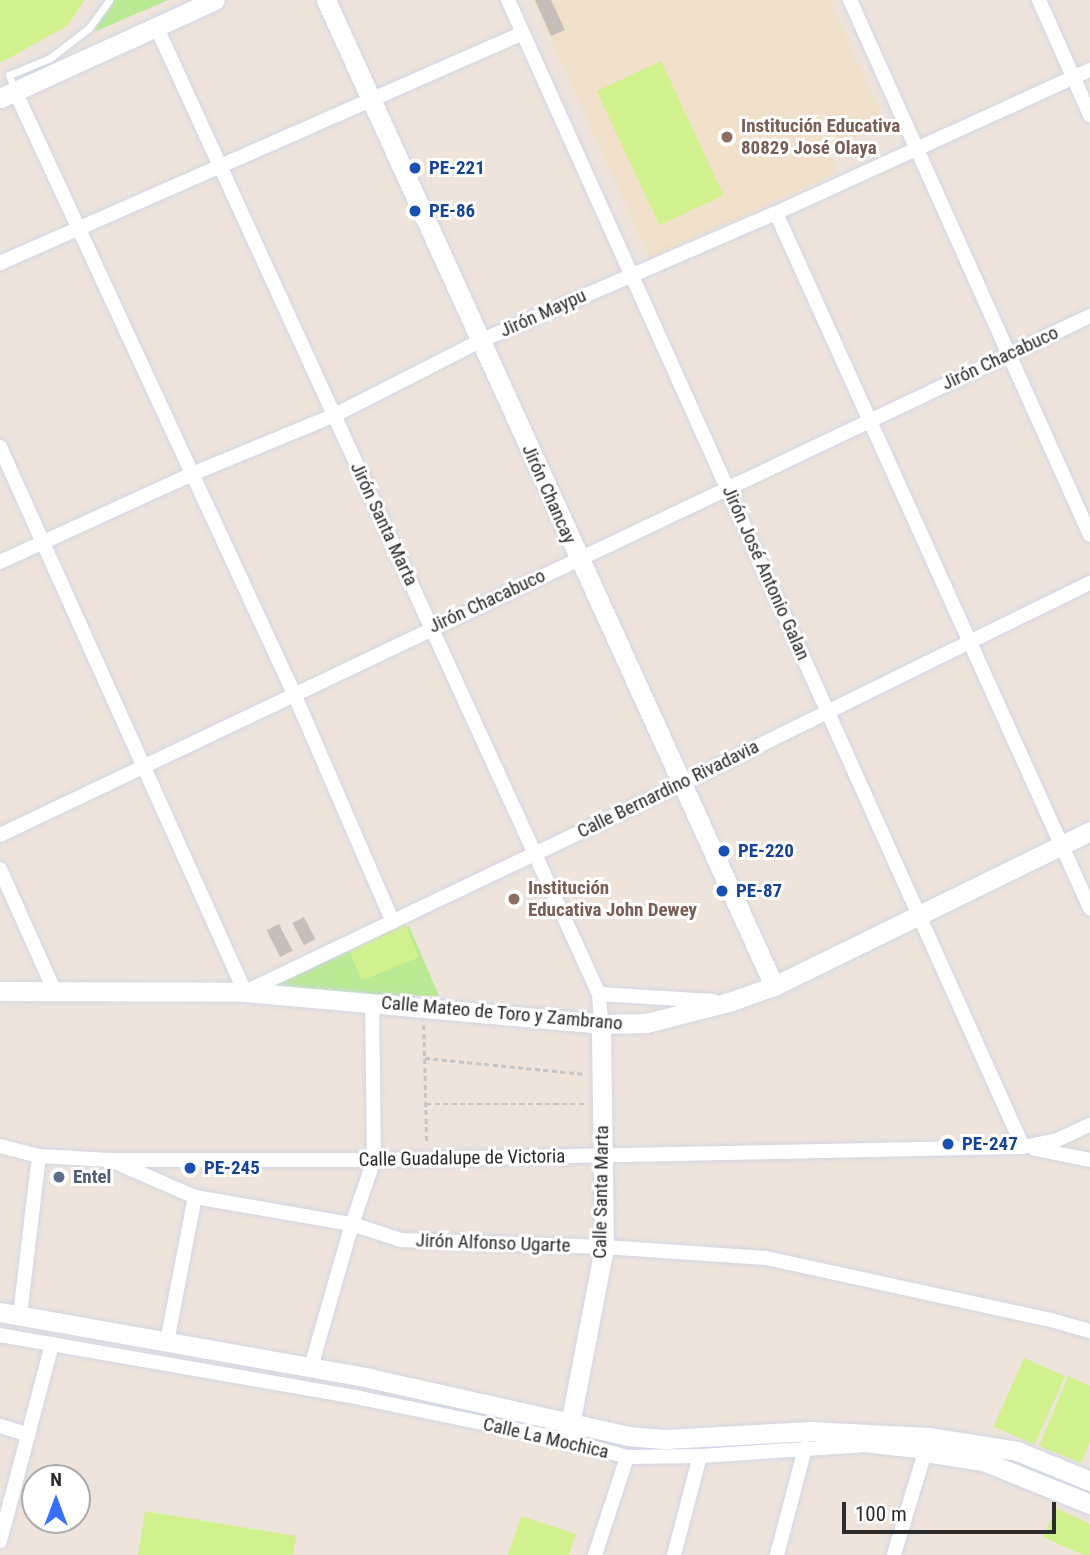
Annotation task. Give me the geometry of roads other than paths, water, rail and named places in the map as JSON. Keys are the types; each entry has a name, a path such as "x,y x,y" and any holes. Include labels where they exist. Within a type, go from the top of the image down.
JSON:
{"street":[{"path":"215,0 8,94 80,230 295,695 393,922"},
{"name":"Jirón Chancay","path":"326,0 774,986"},
{"name":"Jirón José Antonio Galan","path":"508,0 1023,1147"},
{"path":"850,0 1090,535"},
{"path":"1039,0 1090,115"},
{"name":"Jirón Santa Marta","path":"156,26 333,416 433,626 533,854 599,993 601,1024"},
{"path":"0,263 523,33"},
{"name":"Jirón Maypu","path":"0,562 192,474 333,416 480,341 776,213 1090,70"},
{"path":"776,213 1090,908"},
{"name":"Jirón Chacabuco","path":"0,835 295,695 433,626 729,489 1090,316"},
{"path":"0,447 245,992"},
{"name":"Calle Bernardino Rivadavia","path":"245,992 681,784 1090,583"},
{"name":"Calle Mateo de Toro y Zambrano","path":"0,991 245,992 601,1024 646,1023 729,1002 774,986 920,918 1090,831"},
{"path":"0,869 54,990"},
{"path":"599,993 729,1002"},
{"path":"311,1367 352,1224 374,1160 372,1003"},
{"name":"Calle Santa Marta","path":"569,1432 604,1247 601,1024"},
{"name":"Calle Guadalupe de Victoria","path":"0,1146 40,1156 110,1160 427,1159 1023,1147 1065,1138 1090,1125"},
{"path":"1065,1138 1065,1154"},
{"path":"1023,1147 1090,1160"},
{"path":"10,1314 40,1156"},
{"name":"Jirón Alfonso Ugarte","path":"110,1160 195,1198 352,1224 409,1241 604,1247 766,1258 1051,1320 1090,1331"},
{"path":"167,1342 195,1198"},
{"name":"Calle La Mochica","path":"10,1314 311,1367 569,1432 627,1457 700,1457 864,1445 925,1451 983,1461 1090,1504"},
{"name":"Calle La Mochica","path":"0,1335 569,1432 666,1439 810,1431 971,1441 1017,1451 1090,1481"},
{"path":"0,1541 52,1344"},
{"path":"0,1426 29,1435"},
{"path":"777,1555 805,1448"},
{"path":"894,1555 925,1451"},
{"path":"596,1555 627,1457"},
{"path":"674,1555 700,1457"}],"lane":[{"path":"8,94 9,75 50,58 89,28 109,0"}],"place":[{"name":"Institución Educativa 80829 José Olaya","path":"727,137"},
{"name":"PE-221","path":"415,168"},
{"name":"PE-86","path":"415,211"},
{"name":"PE-220","path":"724,851"},
{"name":"PE-87","path":"722,891"},
{"name":"Institución Educativa John Dewey","path":"514,899"},
{"name":"PE-247","path":"948,1144"},
{"name":"PE-245","path":"190,1168"},
{"name":"Entel","path":"59,1177"}]}
